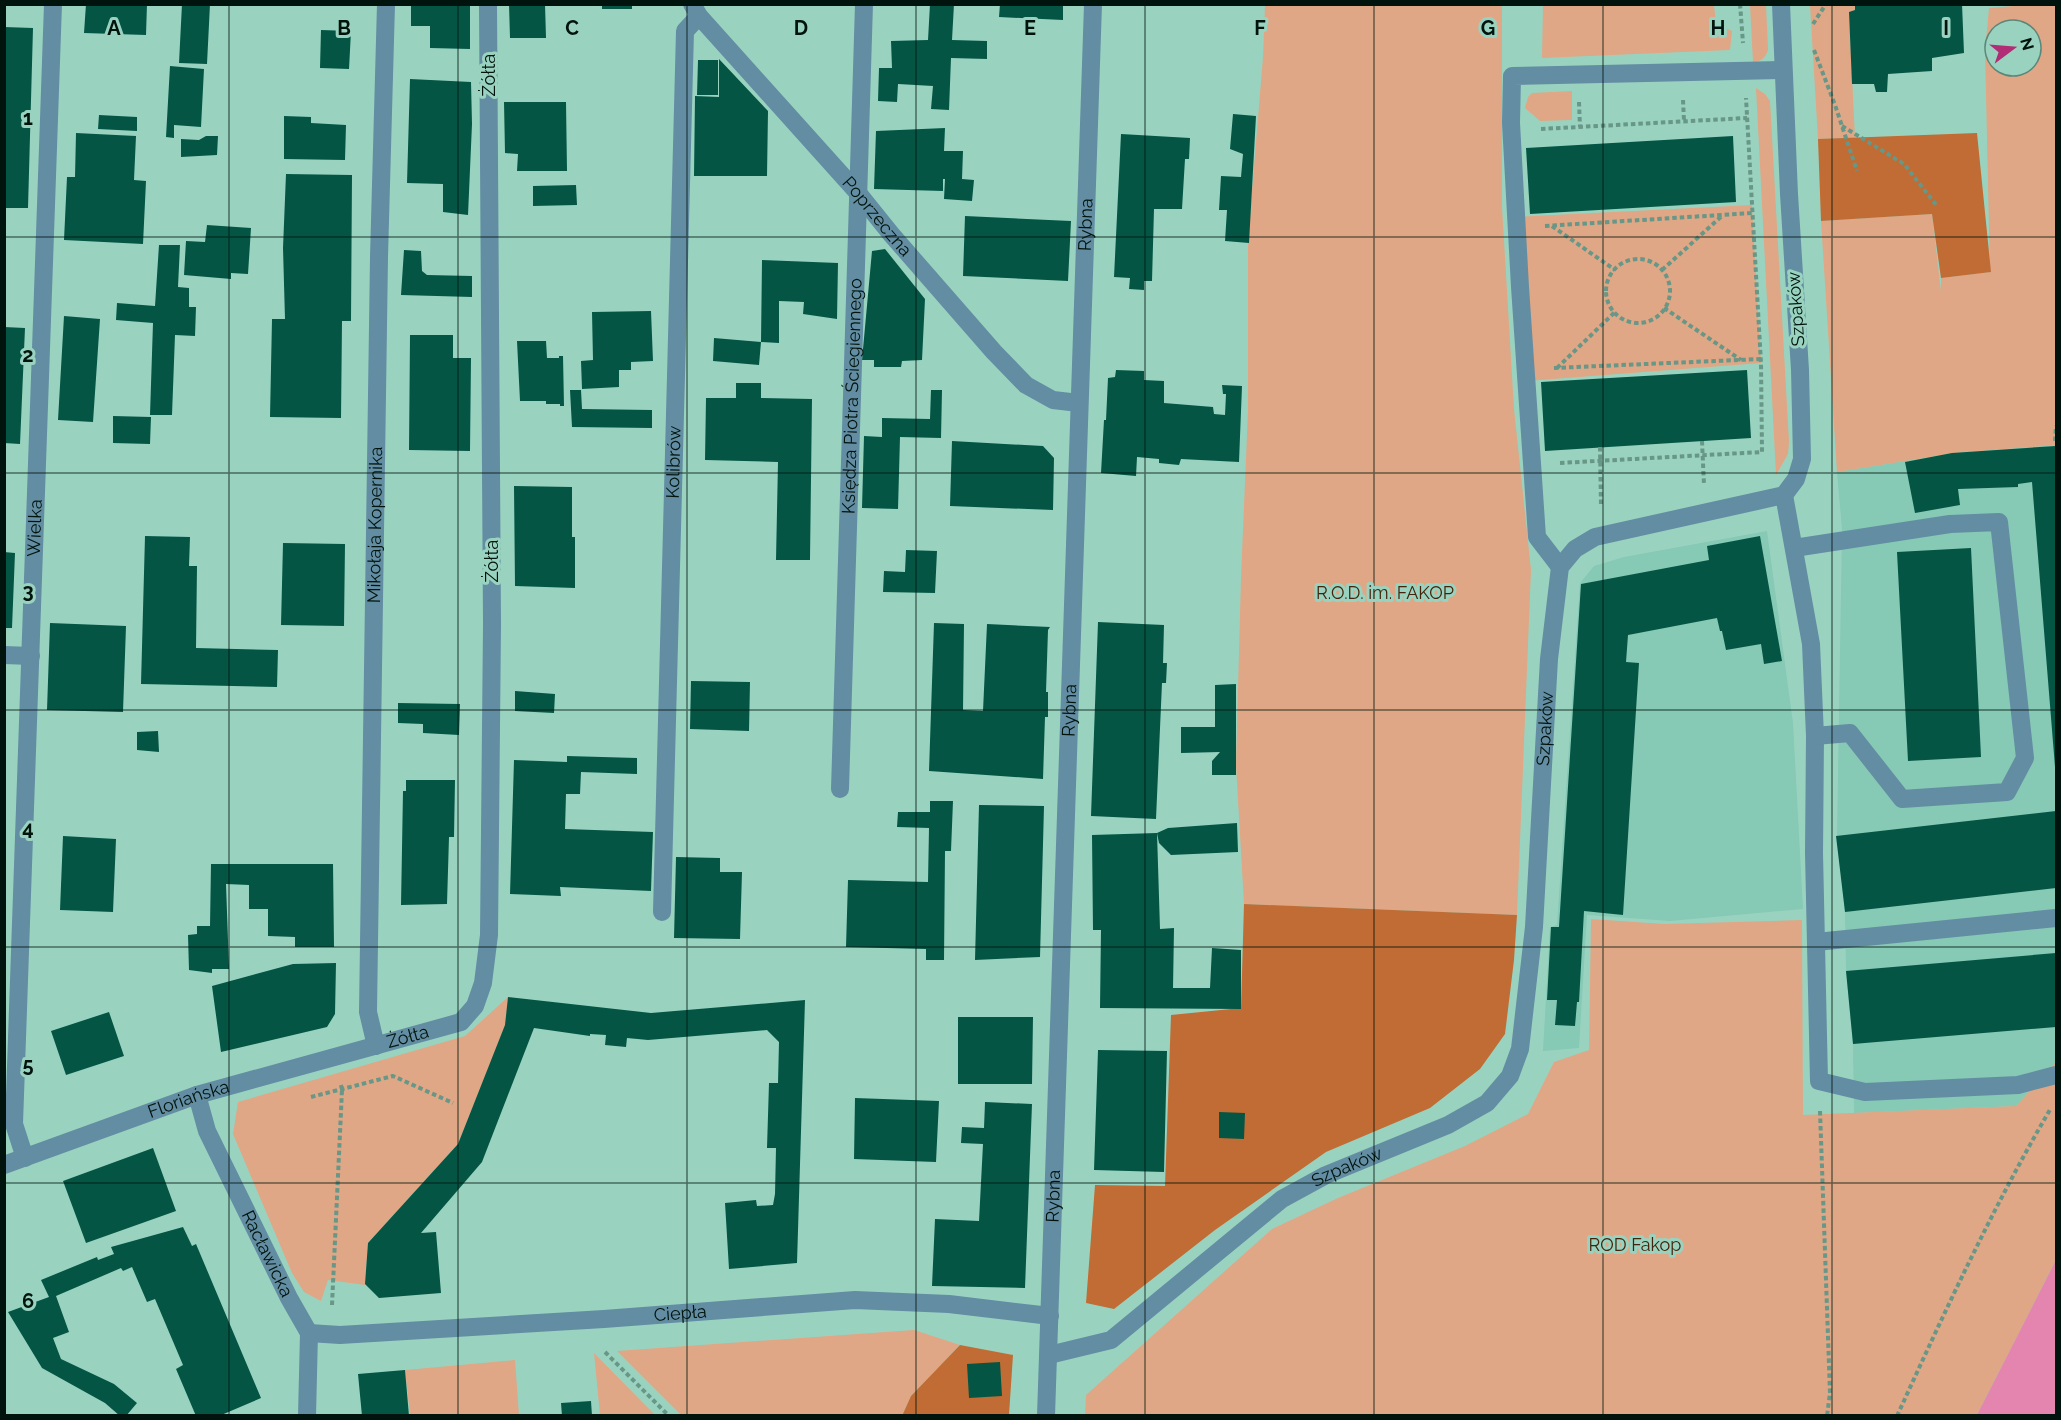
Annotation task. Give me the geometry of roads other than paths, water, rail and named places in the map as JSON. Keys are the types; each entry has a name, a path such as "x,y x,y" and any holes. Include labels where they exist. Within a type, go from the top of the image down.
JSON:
{"street":[{"name":"Wielka","path":"25,1158 14,1124 53,4"},
{"name":"Mikołaja Kopernika","path":"376,1046 368,1012 378,317 386,4"},
{"name":"Żółta","path":"376,1046 461,1022 475,1006 483,983 489,935 492,624 488,4"},
{"name":"Księdza Piotra Ściegiennego","path":"840,789 864,4"},
{"name":"Rybna","path":"1046,1416 1093,4"},
{"name":"Szpaków","path":"1781,4 1789,194 1800,370 1802,459 1796,479 1784,495"},
{"name":"Poprzeczna","path":"695,10 858,193 994,352 1026,385 1053,400 1079,403"},
{"name":"Kolibrów","path":"662,912 685,32 695,10"},
{"path":"1784,70 1512,76 1512,131 1517,227 1537,537 1560,567 1575,549 1595,537 1784,495 1811,645 1815,736 1814,853 1819,1081 1865,1092 2008,1086 2053,1078 2056,1075"},
{"path":"1794,548 1950,524 1999,522 2025,758 2007,792 1902,799 1850,733 1815,736"},
{"name":"Szpaków","path":"1049,1355 1111,1340 1282,1199 1326,1175 1448,1125 1487,1103 1510,1076 1520,1049 1534,927 1549,659 1560,567"},
{"path":"4,655 31,656"},
{"path":"1816,942 2056,918"},
{"name":"Floriańska","path":"4,1164 197,1095 376,1046"},
{"name":"Racławicka","path":"197,1095 207,1131 289,1298 309,1333"},
{"name":"Ciepła","path":"309,1333 340,1335 604,1319 855,1300 949,1305 1050,1316"},
{"path":"307,1416 309,1333"}],"park label":[{"name":"R.O.D. im. FAKOP","path":"1385,593"},
{"name":"ROD Fakop","path":"1635,1245"}]}
